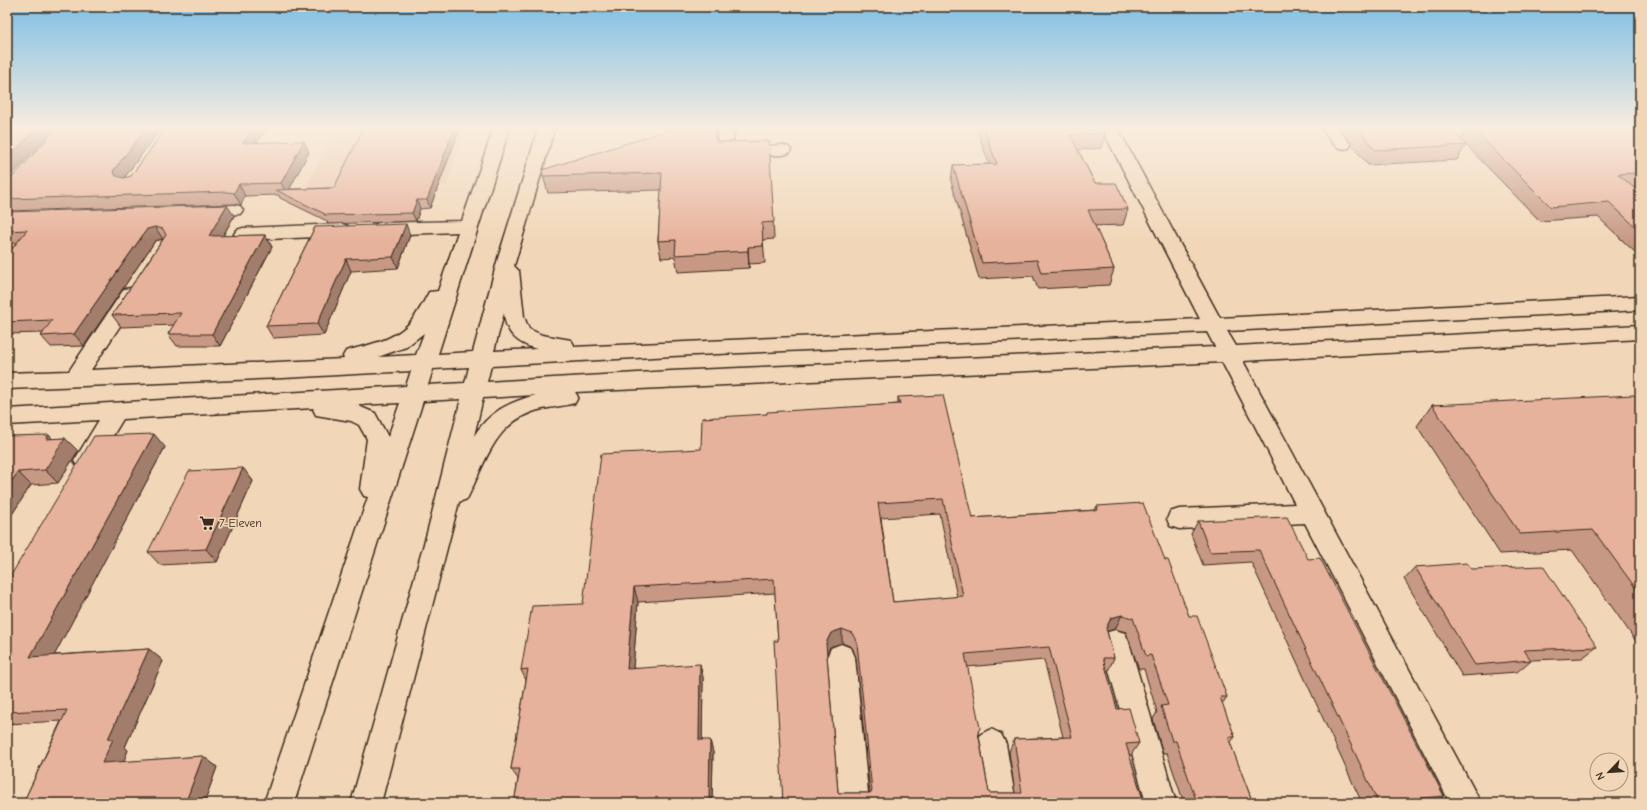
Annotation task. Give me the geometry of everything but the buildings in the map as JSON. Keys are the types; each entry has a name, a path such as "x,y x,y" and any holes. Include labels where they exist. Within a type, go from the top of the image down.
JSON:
{"street":[{"path":"279,803 489,165"},
{"path":"366,803 439,533 507,258 536,165"},
{"path":"1124,165 1213,325 1466,803"},
{"path":"187,211 234,210"},
{"path":"243,234 469,226"},
{"path":"507,258 514,317 521,333 538,342 567,346 672,349"},
{"path":"283,370 376,351 406,338 420,324 457,262"},
{"path":"75,378 142,278"},
{"path":"7,382 283,370 672,349 1213,325 1640,303"},
{"path":"7,416 671,379 1228,354 1640,332"},
{"path":"439,533 485,437 505,416 528,405 548,400 671,379"},
{"path":"269,402 355,413 367,419 378,438 366,538"},
{"path":"76,477 116,411"},
{"path":"1179,519 1313,513"},
{"path":"1115,642 1161,803"},
{"path":"841,657 854,803"},
{"path":"991,744 1001,803"}],"shaded area":[{"path":"318,165 453,165 446,185 304,190"}],"place":[{"name":"7-Eleven","path":"207,523"}]}
